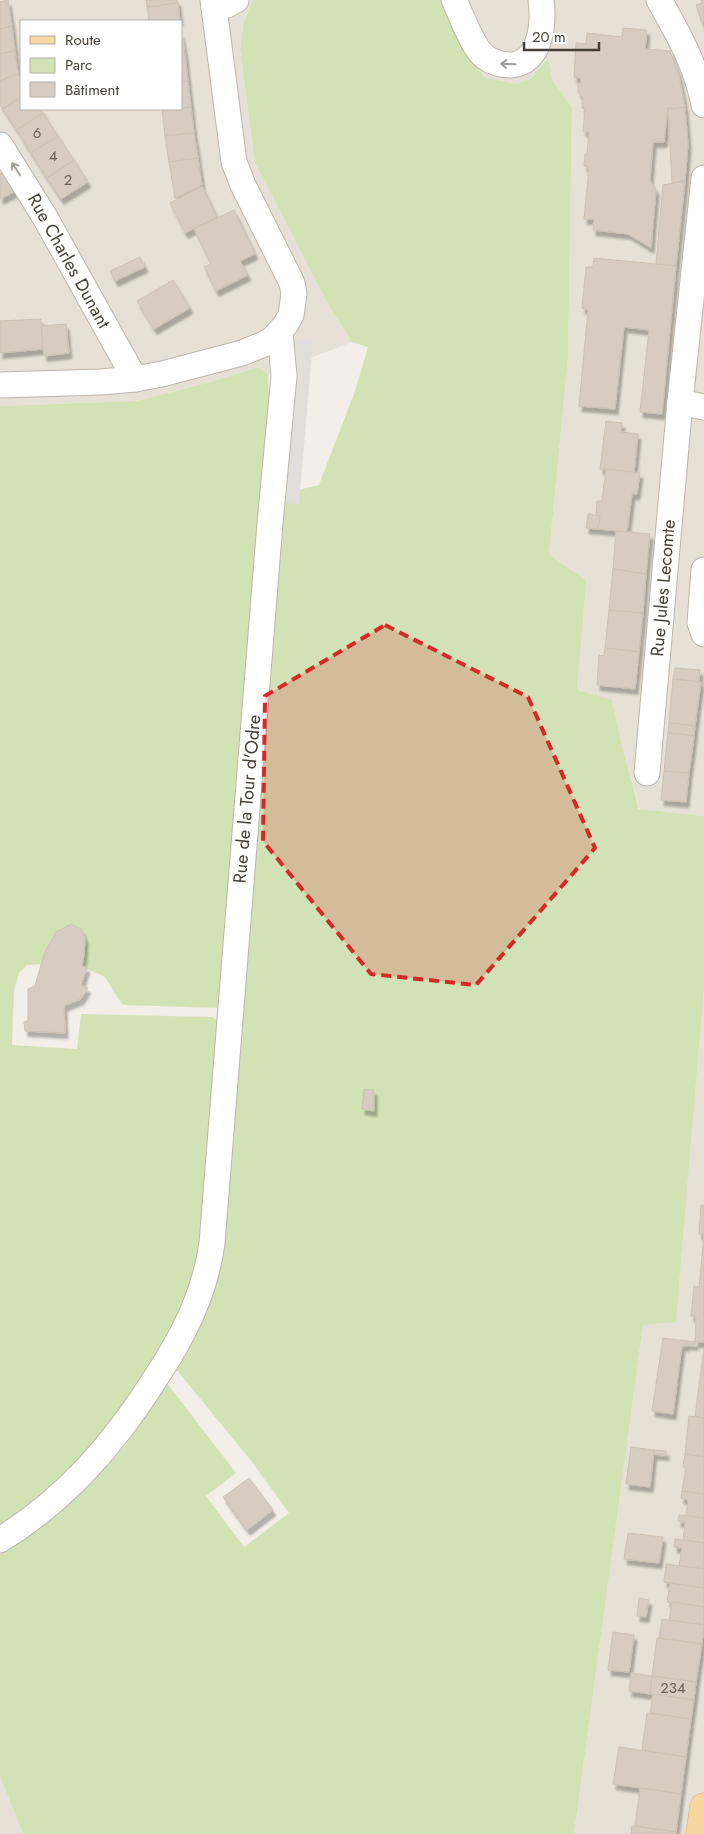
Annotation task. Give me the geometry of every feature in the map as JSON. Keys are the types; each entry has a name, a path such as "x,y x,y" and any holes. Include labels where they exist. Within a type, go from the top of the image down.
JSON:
{"main road":[{"path":"700,1834 704,1807"}],"street":[{"path":"454,0 484,56 490,60 509,65 525,61 532,55 537,45 542,19 541,0"},
{"path":"659,0 688,54 704,105"},
{"path":"0,385 135,379 242,354 264,344 280,332 291,315 294,305 292,283 243,185 234,162 221,3"},
{"name":"Rue Charles Dunant","path":"0,145 46,218 135,379"},
{"name":"Rue Jules Lecomte","path":"647,773 680,402 704,178"},
{"name":"Rue de la Tour d'Odre","path":"0,1540 60,1496 92,1464 121,1430 154,1382 185,1330 198,1301 207,1270 212,1243 272,502 284,376 280,332"},
{"path":"680,402 704,407"},
{"path":"704,570 700,623 704,634"}],"highlighted area":[{"path":"385,625 528,697 595,848 476,985 371,974 263,841 265,696"}],"shaded area":[{"path":"0,0 253,0 243,26 240,49 255,163 329,306 352,342 268,374 258,367 214,381 137,401 0,406"},
{"path":"442,0 704,0 704,816 640,809 622,746 612,701 577,690 585,580 549,556 568,358 572,107 552,80 532,78 518,84 485,78 462,45"},
{"path":"295,340 313,341 299,504 281,503"},
{"path":"704,988 704,1834 574,1834 643,1324 676,1321"},
{"path":"0,1776 23,1834 0,1834"}],"green space":[{"path":"253,0 442,0 462,45 485,78 518,84 532,78 548,59 552,80 572,107 568,358 549,555 586,580 577,690 612,700 639,809 704,816 704,988 676,1322 643,1325 574,1834 23,1834 0,1776 0,1554 34,1531 66,1505 111,1462 130,1439 167,1383 236,1473 206,1496 244,1547 289,1513 252,1462 176,1369 196,1334 209,1303 285,493 319,485 355,391 368,347 352,342 329,306 255,163 240,49 243,26"},
{"path":"258,367 268,374 269,398 219,1008 123,1005 105,977 82,966 84,956 83,934 81,929 71,924 56,932 41,964 27,965 19,973 14,990 12,1045 77,1049 81,1014 212,1017 217,1020 219,1024 201,1239 191,1287 166,1340 119,1412 68,1471 0,1525 0,406 137,401 214,381"}],"building":[{"path":"8,0 12,26 0,29 0,2"},
{"path":"146,0 177,0 178,3 147,7"},
{"path":"701,0 704,0 704,22 702,23 696,5 702,3"},
{"path":"178,3 180,20 149,20 147,7"},
{"path":"12,26 15,51 0,54 0,29"},
{"path":"623,28 647,30 645,49 670,51 679,76 685,107 668,108 664,142 653,142 650,180 656,190 651,248 628,234 593,230 594,219 584,219 589,167 584,166 589,132 583,131 585,109 582,108 583,98 578,92 581,78 574,77 576,43 586,44 587,33 622,37"},
{"path":"182,38 185,55 182,55"},
{"path":"15,51 18,74 0,81 0,54"},
{"path":"182,55 185,55 188,81 182,82"},
{"path":"18,74 20,77 20,98 3,109 0,105 0,81"},
{"path":"188,81 191,107 182,108 182,82"},
{"path":"20,98 20,110 42,110 43,113 17,130 3,109"},
{"path":"191,107 194,133 165,136 162,110 182,110 182,108"},
{"path":"685,107 688,144 685,181 672,183 668,108"},
{"path":"43,113 58,136 31,153 17,130"},
{"path":"194,133 198,158 169,162 165,136"},
{"path":"58,136 74,160 47,178 31,153"},
{"path":"198,158 202,185 175,198 169,162"},
{"path":"74,160 88,182 61,199 47,178"},
{"path":"4,172 16,191 0,199 0,174"},
{"path":"685,181 676,266 656,264 663,185"},
{"path":"202,186 217,217 185,233 170,203"},
{"path":"234,210 255,254 240,261 248,275 216,291 204,267 211,264 194,229"},
{"path":"140,257 145,267 115,281 110,271"},
{"path":"594,258 676,266 662,414 640,412 649,330 624,327 615,409 579,406 588,310 582,308 586,267 593,267"},
{"path":"173,280 190,308 154,329 137,301"},
{"path":"41,319 43,349 0,353 0,321"},
{"path":"66,324 69,353 44,356 41,326"},
{"path":"606,421 622,423 621,432 638,434 634,473 600,469"},
{"path":"606,469 640,473 637,494 632,494 627,532 598,529 600,516 596,514 597,501 602,501"},
{"path":"588,514 600,516 598,529 586,528"},
{"path":"616,531 650,534 646,574 613,569"},
{"path":"613,569 646,574 643,613 609,610"},
{"path":"609,610 643,613 639,652 605,648"},
{"path":"605,648 639,652 635,689 597,685 599,655 604,656"},
{"path":"675,668 700,670 699,682 673,679"},
{"path":"673,679 701,682 695,726 669,723"},
{"path":"669,723 695,726 694,736 668,733"},
{"path":"668,733 694,736 689,773 664,771"},
{"path":"664,771 689,773 686,802 661,800"},
{"path":"71,924 81,929 85,938 82,966 87,967 81,985 88,988 81,999 64,1006 65,1033 25,1031 24,1022 28,1021 28,989 35,986 44,954 56,932"},
{"path":"364,1089 374,1090 374,1111 362,1109"},
{"path":"701,1205 704,1205 704,1235 699,1234"},
{"path":"704,1235 704,1342 695,1342 696,1317 691,1316 694,1286 699,1287"},
{"path":"663,1338 695,1342 695,1345 682,1345 673,1414 652,1411"},
{"path":"704,1348 704,1418 695,1416"},
{"path":"689,1416 704,1418 704,1457 685,1454"},
{"path":"631,1447 654,1450 650,1487 626,1484"},
{"path":"654,1450 666,1451 666,1455 654,1454"},
{"path":"685,1454 704,1457 704,1494 682,1491 686,1468 683,1467"},
{"path":"249,1478 273,1510 247,1530 223,1497"},
{"path":"682,1491 704,1494 704,1518 686,1515 688,1500 681,1498"},
{"path":"679,1515 704,1518 704,1543 683,1540 685,1523 678,1521"},
{"path":"628,1533 663,1537 659,1563 624,1559"},
{"path":"675,1539 704,1543 704,1569 679,1566 682,1548 674,1547"},
{"path":"666,1564 704,1569 704,1588 664,1582"},
{"path":"670,1583 704,1588 704,1607 667,1602"},
{"path":"639,1598 649,1600 646,1617 637,1616"},
{"path":"672,1602 704,1607 704,1625 669,1621"},
{"path":"662,1619 704,1625 702,1644 659,1638"},
{"path":"613,1632 634,1635 629,1672 608,1670"},
{"path":"657,1638 702,1644 696,1682 652,1676"},
{"path":"631,1673 652,1676 650,1694 629,1691"},
{"path":"652,1676 696,1682 694,1700 650,1694"},
{"path":"653,1694 694,1700 691,1719 650,1713"},
{"path":"647,1713 691,1719 686,1757 642,1750"},
{"path":"619,1747 686,1757 681,1794 613,1784"},
{"path":"640,1788 681,1794 676,1832 635,1826"},
{"path":"632,1826 676,1832 676,1834 631,1834"}]}
